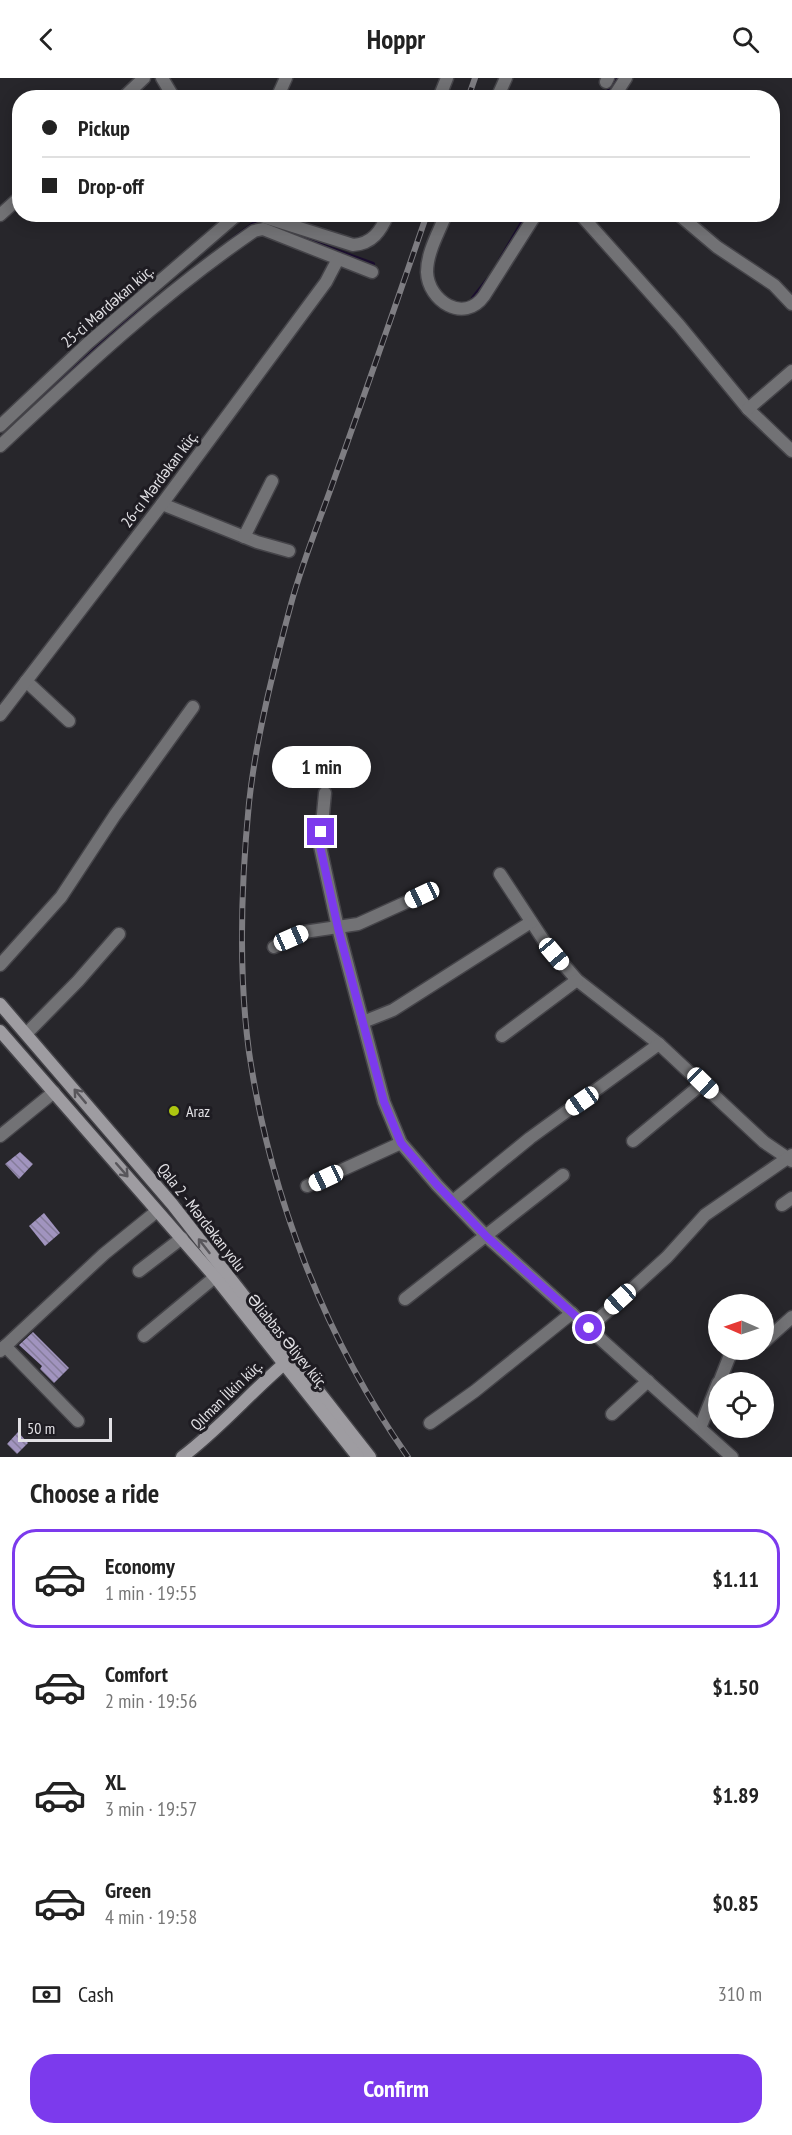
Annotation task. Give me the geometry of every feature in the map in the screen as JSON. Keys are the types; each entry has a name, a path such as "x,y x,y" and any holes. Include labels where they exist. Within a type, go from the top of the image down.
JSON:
{"main road":[{"name":"Qala 2 - Mərdəkan yolu","path":"0,1004 172,1204 289,1360 370,1457"},
{"name":"Əliabbas Əliyev küç.","path":"0,1031 289,1360 352,1455"},
{"name":"Qılman İlkin küç.","path":"182,1457 221,1425 289,1360"}],"street":[{"path":"131,90 144,78"},
{"path":"0,215 12,204"},
{"name":"25-ci Mərdəkan küç.","path":"0,426 88,343 229,222"},
{"path":"280,222 353,245 368,242 377,234 384,222"},
{"path":"443,222 429,256 428,280 440,299 452,307 465,309 477,306 531,222"},
{"path":"587,222 679,325 748,409 792,451"},
{"path":"687,222 717,247 774,285 792,304"},
{"path":"0,446 122,332 200,268 254,231 263,229 372,272"},
{"name":"26-cı Mərdəkan küç.","path":"0,715 162,504 326,282 338,258"},
{"path":"748,409 792,372"},
{"path":"244,537 272,481"},
{"path":"162,504 244,537 289,551"},
{"path":"26,681 69,721"},
{"path":"0,965 61,897 115,815 193,707"},
{"path":"325,793 320,846 338,928 384,1102 401,1143 487,1237 732,1457"},
{"path":"500,874 531,922 577,980 659,1044 764,1142 791,1158 724,1200 705,1215 667,1257 589,1328"},
{"path":"274,947 304,932 338,928 365,921 422,895"},
{"path":"363,1022 393,1010 531,922"},
{"path":"27,1033 78,981 119,934"},
{"path":"502,1036 577,980"},
{"path":"453,1201 530,1138 659,1044"},
{"path":"633,1141 703,1083"},
{"path":"0,1136 54,1092"},
{"path":"307,1186 401,1143"},
{"path":"405,1299 563,1176"},
{"path":"78,1420 2,1348 104,1254 157,1211"},
{"path":"139,1271 182,1238"},
{"path":"144,1336 215,1277"},
{"path":"430,1423 476,1391 572,1313"},
{"path":"774,1333 792,1317"},
{"path":"612,1414 648,1381"},
{"path":"700,1428 708,1409"}],"building":[{"path":"20,1152 33,1164 19,1179 5,1164"},
{"path":"44,1213 60,1233 45,1246 29,1226"},
{"path":"33,1332 69,1368 54,1383 40,1369 42,1366 19,1345"},
{"path":"18,1432 28,1443 17,1454 7,1444"}],"waterway":[{"path":"609,90 616,78"},
{"path":"230,241 256,222"},
{"path":"260,222 266,224"},
{"path":"500,260 522,222"},
{"path":"281,230 373,264"},
{"path":"473,298 488,279"},
{"path":"39,401 121,325 148,305"}],"railway":[{"path":"471,90 475,78"},
{"path":"408,1457 378,1412 351,1364 305,1264 287,1212 258,1106 249,1052 243,990 242,928 244,865 252,778 266,703 285,628 307,555 424,222"}],"place":[{"name":"Araz","path":"174,1111"}],"route":[{"path":"321,832 320,846 338,928 384,1102 401,1143 487,1237 589,1328"}]}
